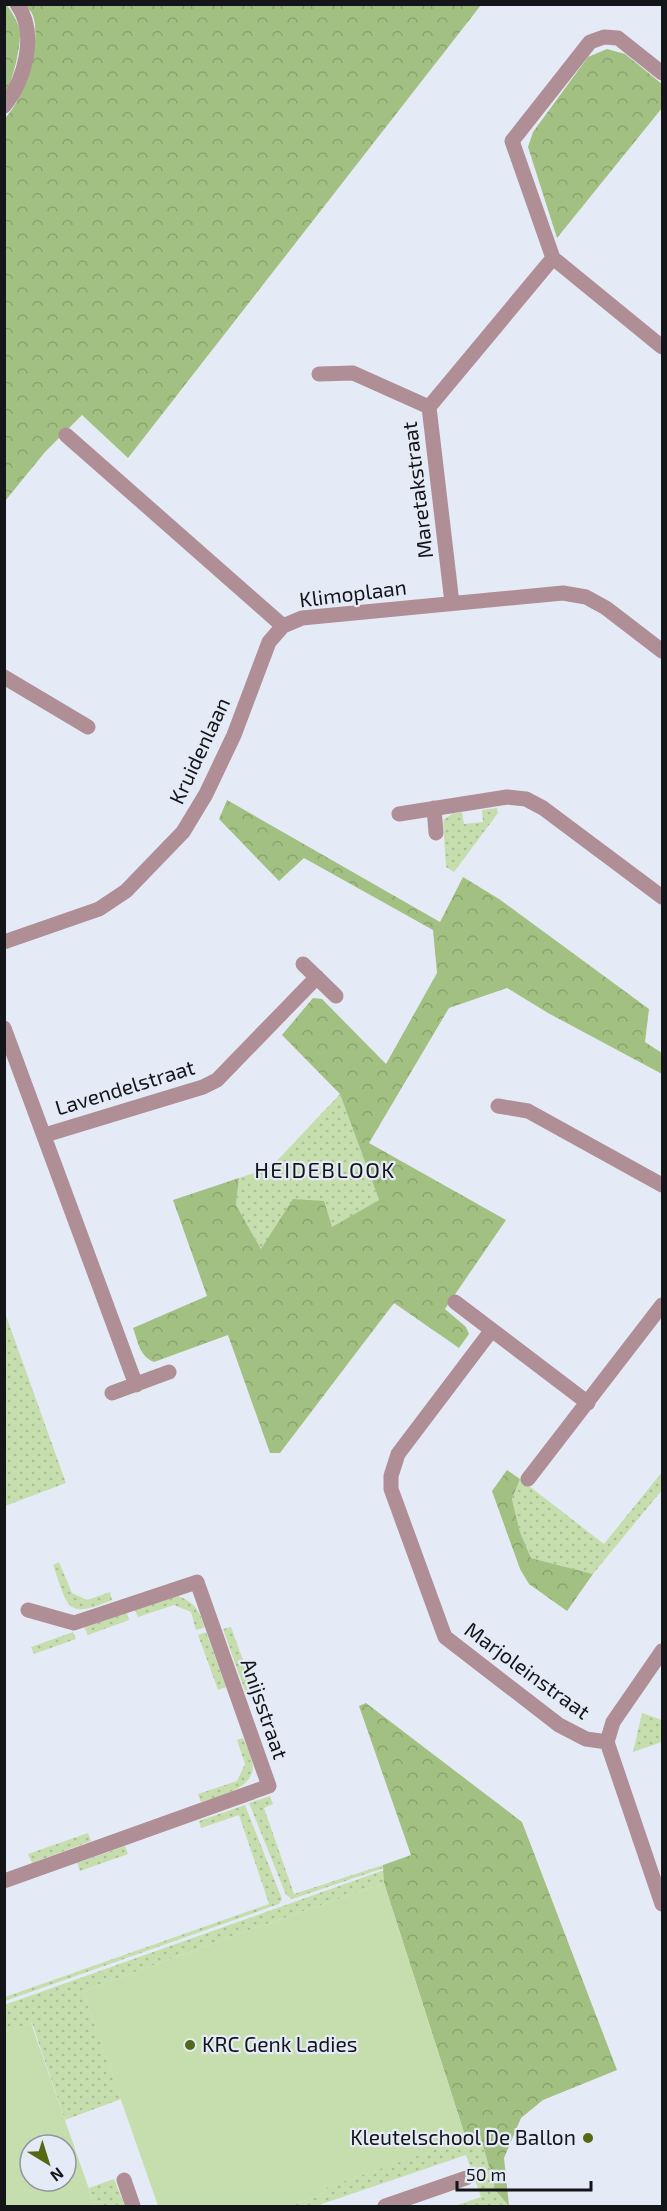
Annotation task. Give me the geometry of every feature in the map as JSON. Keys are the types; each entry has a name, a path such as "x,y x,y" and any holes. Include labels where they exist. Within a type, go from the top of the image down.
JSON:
{"street":[{"path":"4,106 13,95 21,78 26,57 27,30 24,15 16,4"},
{"path":"663,73 618,38 604,37 590,42 512,141 553,258 663,347"},
{"name":"Maretakstraat","path":"452,603 429,407 553,258"},
{"name":"Maretakstraat","path":"319,374 353,373 429,407"},
{"name":"Klimoplaan","path":"66,435 283,626 302,618 563,593 586,597 606,608 663,651"},
{"name":"Kruidenlaan","path":"4,942 99,909 126,891 183,832 206,794 234,735 269,642 283,626"},
{"path":"4,677 88,727"},
{"path":"399,814 507,798 526,799 543,808 660,890"},
{"path":"434,808 436,833"},
{"path":"303,964 336,996"},
{"name":"Lavendelstraat","path":"45,1135 203,1087 217,1080 317,977"},
{"name":"Lavendelstraat","path":"4,1028 136,1385"},
{"path":"498,1106 528,1111 663,1185"},
{"path":"455,1302 588,1403"},
{"path":"528,1479 663,1305"},
{"name":"Marjoleinstraat","path":"491,1331 399,1454 391,1476 391,1489 445,1637 559,1725 586,1739 607,1742"},
{"path":"112,1393 169,1372"},
{"name":"Anijsstraat","path":"4,1881 269,1786 197,1582 74,1623 28,1610"},
{"path":"663,1651 613,1722 607,1742 663,1904"},
{"path":"385,2206 466,2178"},
{"path":"124,2180 133,2206"}],"green space":[{"path":"6,4 18,24 20,37 14,72 5,93 4,5"},
{"path":"25,5 481,5 128,458 82,415 45,452 5,501 4,119 18,99 33,55 35,27 30,10"},
{"path":"607,49 625,54 662,84 662,108 557,238 528,147 533,132 588,57"},
{"path":"227,800 440,922 463,877 499,899 649,1009 645,1042 662,1053 662,1074 548,1013 507,988 449,1008 369,1143 506,1220 445,1309 466,1327 469,1334 459,1348 394,1303 280,1453 270,1453 228,1335 154,1362 145,1356 140,1348 133,1328 207,1296 173,1200 239,1178 236,1205 261,1249 293,1199 324,1201 332,1227 379,1200 340,1094 282,1035 313,998 322,999 386,1064 437,973 433,930 304,858 279,881 219,819"},
{"path":"497,808 498,813 454,872 446,867 443,820 452,814 462,812 464,824 483,822 482,810"},
{"path":"340,1094 379,1200 332,1228 261,1249 236,1205 239,1178 271,1167"},
{"path":"4,1310 66,1483 5,1506 4,1506"},
{"path":"507,1470 520,1479 512,1499 520,1532 531,1558 593,1574 567,1611 529,1584 520,1569 492,1491"},
{"path":"662,1472 662,1490 593,1574 531,1558 520,1532 512,1499 520,1479 604,1544"},
{"path":"59,1562 72,1593 87,1600 110,1592 112,1600 85,1609 70,1606 53,1565"},
{"path":"178,1596 189,1601 196,1608 205,1627 196,1630 191,1612 174,1605 138,1617 135,1610"},
{"path":"127,1613 129,1620 88,1635 84,1627"},
{"path":"231,1627 254,1691 246,1694 223,1629"},
{"path":"73,1632 76,1639 34,1654 31,1647"},
{"path":"206,1632 226,1687 218,1690 198,1635"},
{"path":"366,1703 522,1822 617,2070 543,2100 521,2118 504,2158 509,2206 496,2191 480,2135 466,2139 384,1883 383,1865 411,1855 359,1706"},
{"path":"642,1713 662,1720 662,1742 633,1752"},
{"path":"243,1738 252,1761 253,1770 250,1778 227,1794 201,1802 198,1794 237,1781 245,1764 237,1740"},
{"path":"270,1796 273,1804 264,1808 294,1894 383,1865 384,1868 292,1899 286,1895 249,1803"},
{"path":"245,1805 282,1899 279,1904 5,2001 5,1997 269,1904 239,1815 201,1828 199,1821"},
{"path":"88,1833 91,1841 32,1863 28,1854"},
{"path":"125,1846 128,1854 80,1871 77,1863"},
{"path":"384,1870 384,1883 83,1991 121,2099 65,2120 32,2023 5,2032 4,2005"},
{"path":"384,1883 466,2139 325,2188 326,2193 291,2206 158,2206 83,1991"},
{"path":"31,2023 69,2133 18,2133 18,2193 78,2193 78,2157 95,2206 5,2206 5,2032"},
{"path":"480,2134 496,2191 509,2206 454,2206 481,2197 466,2155 316,2206 291,2206 326,2193 324,2188"},
{"path":"114,2179 125,2206 95,2206 89,2188"}],"place":[{"name":"KRC Genk Ladies","path":"190,2045"},
{"name":"Kleutelschool De Ballon","path":"588,2138"}],"district":[{"name":"HEIDEBLOOK","path":"325,1170"}]}
